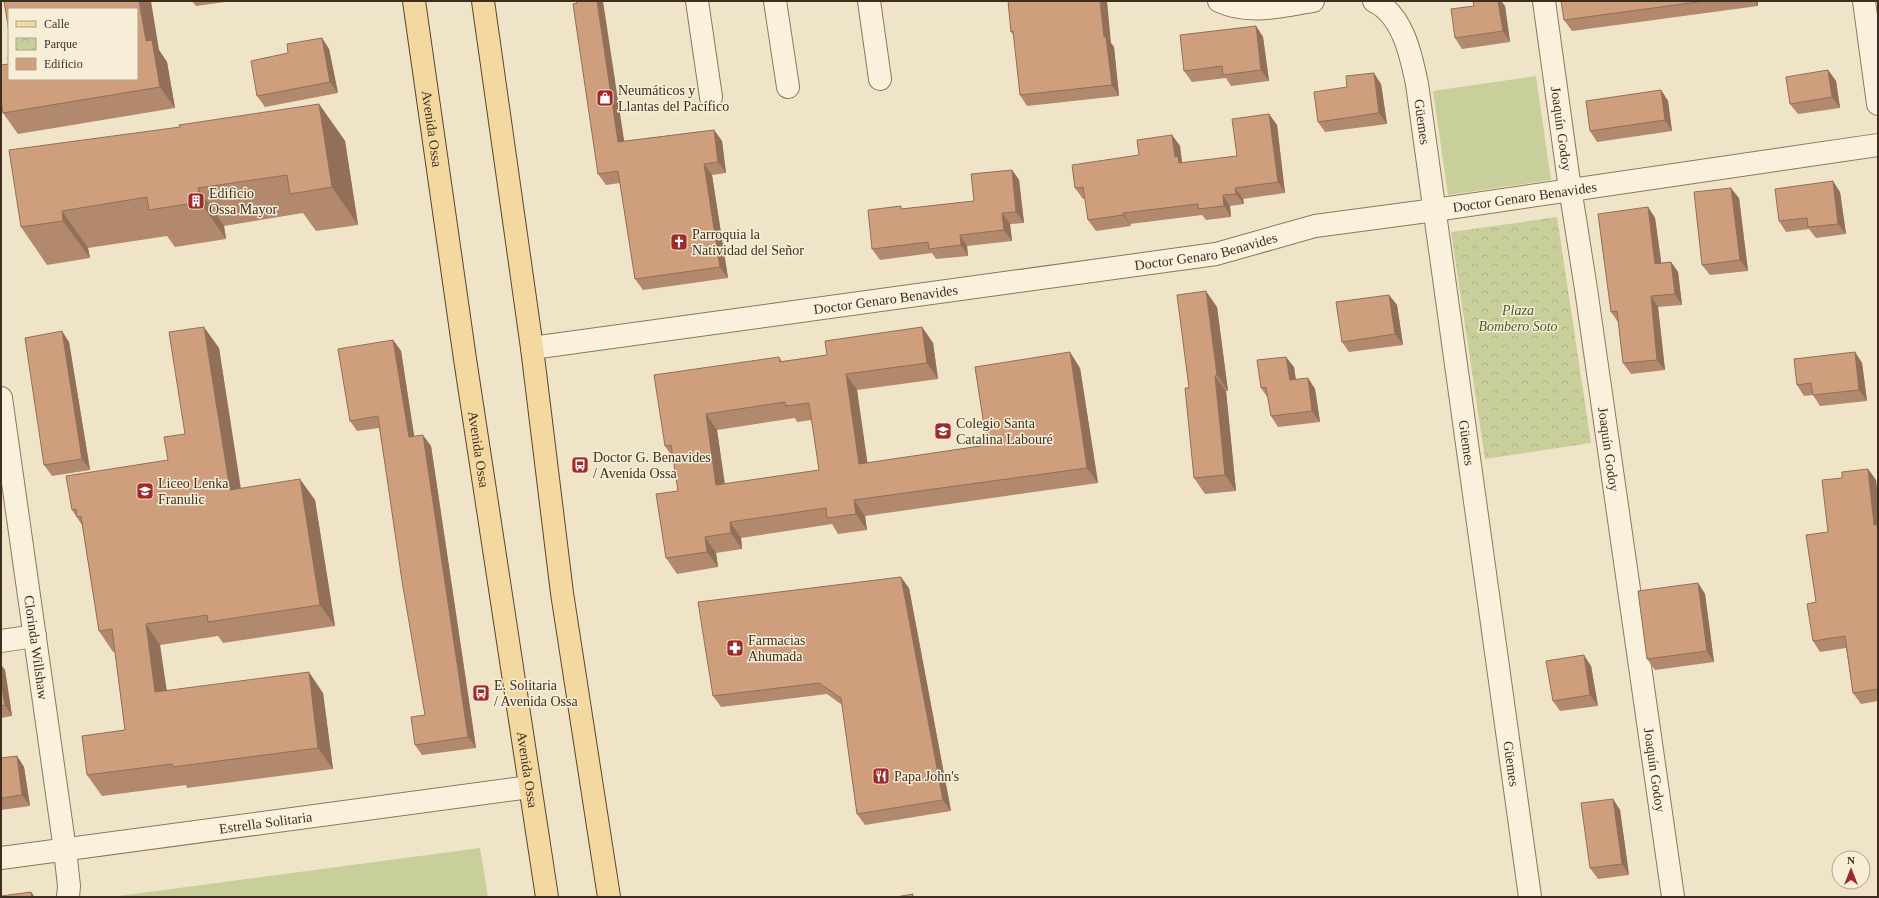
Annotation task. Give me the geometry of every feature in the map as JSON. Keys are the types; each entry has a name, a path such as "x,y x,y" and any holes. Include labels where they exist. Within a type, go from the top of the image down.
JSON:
{"main road":[{"name":"Avenida Ossa","path":"414,1 465,359 547,897"},
{"path":"483,1 532,348 562,593 609,897"}],"street":[{"path":"697,1 711,97"},
{"path":"775,1 788,87"},
{"path":"870,1 880,79"},
{"path":"1219,1 1230,6 1253,10 1313,1"},
{"name":"Güemes","path":"1374,1 1382,5 1394,19 1410,50 1417,84 1530,897"},
{"name":"Joaquín Godoy","path":"1544,1 1673,897"},
{"path":"1864,1 1878,104"},
{"name":"Doctor Genaro Benavides","path":"532,348 1216,254 1314,226 1435,210 1878,145"},
{"name":"Clorinda Willshaw","path":"1,398 4,442 35,636 65,850 69,886 68,897"},
{"path":"1,641 35,636"},
{"name":"Estrella Solitaria","path":"1,858 530,787"}],"green space":[{"path":"1536,76 1551,180 1448,195 1433,91"},
{"name":"Plaza Bombero Soto","path":"1557,217 1591,443 1485,459 1451,232"},
{"path":"480,848 488,897 111,897"}],"building":[{"path":"4,1 139,1 146,41 152,40 160,87 3,113 1,101 1,65 8,64 8,80 138,80 138,8 8,8 8,26"},
{"path":"576,1 597,1 618,142 714,130 718,162 704,164 720,267 635,279 618,171 598,174 573,4 577,3"},
{"path":"1008,1 1100,1 1112,85 1020,95"},
{"path":"1473,1 1498,1 1503,31 1455,38 1451,9 1474,6"},
{"path":"1561,1 1705,1 1564,20"},
{"path":"1256,26 1261,70 1223,75 1222,66 1184,71 1180,35"},
{"path":"322,38 330,82 257,96 251,61 288,53 287,44"},
{"path":"1828,70 1832,97 1790,104 1786,77"},
{"path":"1374,73 1379,113 1318,122 1314,92 1347,87 1346,76"},
{"path":"1661,90 1665,120 1590,131 1586,101"},
{"path":"319,104 332,187 290,194 287,175 198,188 200,202 149,210 147,197 62,211 63,221 21,227 9,150 180,127 179,125"},
{"path":"1269,114 1278,182 1235,188 1236,194 1223,195 1224,206 1198,209 1198,204 1123,213 1123,215 1088,220 1083,187 1075,188 1072,165 1139,155 1137,140 1172,135 1175,157 1178,156 1179,163 1237,156 1232,119"},
{"path":"1012,170 1016,212 1002,213 1004,230 960,235 961,245 929,249 928,242 872,249 868,210 901,206 901,209 974,201 971,174"},
{"path":"1833,181 1838,224 1808,227 1807,218 1779,221 1775,189"},
{"path":"1731,188 1740,260 1702,265 1694,192"},
{"path":"1648,207 1655,264 1671,262 1675,294 1651,296 1657,360 1623,363 1617,311 1611,312 1598,214"},
{"path":"1206,291 1217,375 1215,376 1225,475 1194,478 1185,388 1189,388 1177,295"},
{"path":"1389,295 1395,334 1342,342 1336,302"},
{"path":"204,327 230,490 300,479 320,605 208,622 207,615 146,624 155,692 309,672 318,748 173,767 172,764 87,775 82,736 125,730 112,629 99,631 81,516 77,517 76,509 72,510 66,476 168,460 164,437 185,434 169,332"},
{"path":"922,327 927,363 846,374 859,464 987,445 975,367 1070,352 1087,468 854,500 856,514 827,518 826,508 730,522 731,533 705,537 707,552 666,558 656,494 678,491 671,445 665,446 654,375 779,357 780,362 827,355 825,341","holes":["785,402 786,406 809,403 819,470 716,485 706,414"]},
{"path":"62,331 82,459 44,465 25,338"},
{"path":"393,340 409,437 423,435 468,737 415,745 411,717 425,715 402,581 378,416 350,421 338,349"},
{"path":"1855,352 1859,390 1813,395 1811,383 1797,385 1794,359"},
{"path":"1286,357 1290,380 1308,378 1312,411 1271,416 1266,387 1261,388 1257,360"},
{"path":"1868,469 1874,525 1878,524 1878,689 1853,693 1845,636 1813,641 1807,604 1816,602 1806,535 1828,532 1822,480 1842,478 1842,472"},
{"path":"901,577 943,800 857,814 841,698 819,683 713,696 698,602"},
{"path":"1698,583 1707,651 1647,659 1638,591"},
{"path":"1584,655 1590,695 1553,701 1546,661"},
{"path":"1,682 5,705 1,706"},
{"path":"17,756 22,795 1,798 1,758"},
{"path":"1613,799 1622,864 1590,868 1581,803"},
{"path":"31,892 32,897 1,897 1,896"},
{"path":"913,894 913,897 896,897"}],"place":[{"name":"Neumáticos y Llantas del Pacífico","path":"605,98"},
{"name":"Edificio Ossa Mayor","path":"196,201"},
{"name":"Parroquia la Natividad del Señor","path":"679,242"},
{"name":"Colegio Santa Catalina Labouré","path":"943,431"},
{"name":"Doctor G. Benavides / Avenida Ossa","path":"580,465"},
{"name":"Liceo Lenka Franulic","path":"145,491"},
{"name":"Farmacias Ahumada","path":"735,648"},
{"name":"E. Solitaria / Avenida Ossa","path":"481,693"},
{"name":"Papa John's","path":"881,776"}]}
